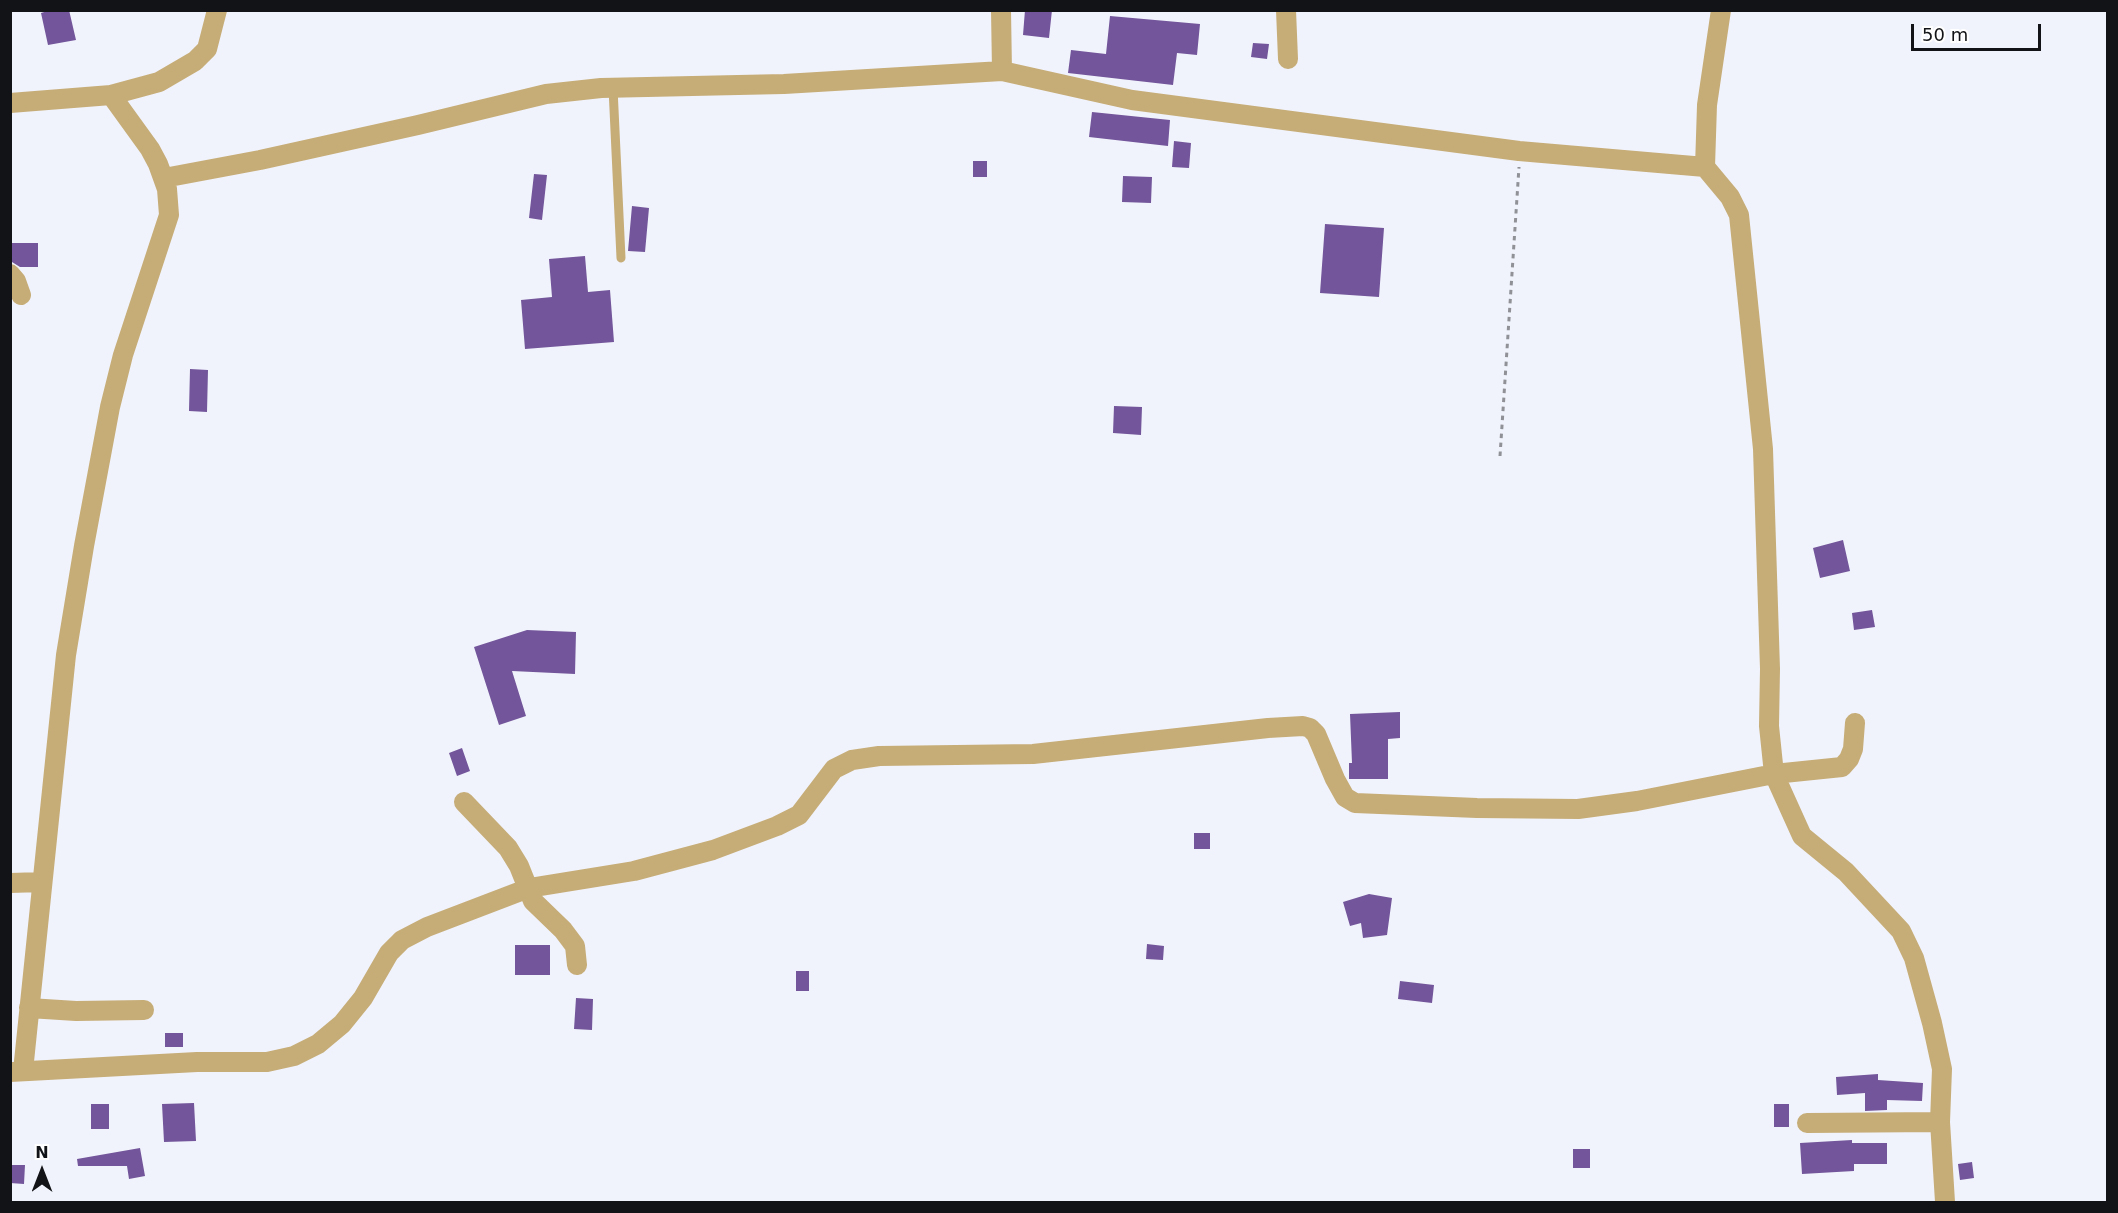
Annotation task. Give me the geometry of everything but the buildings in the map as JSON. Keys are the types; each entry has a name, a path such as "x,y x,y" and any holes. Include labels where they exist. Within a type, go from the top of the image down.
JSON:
{"street":[{"path":"10,103 111,95 159,82 195,62 207,49 217,10"},
{"path":"1001,10 1002,71"},
{"path":"1286,10 1288,59"},
{"path":"1721,10 1707,105 1706,167 1730,197 1738,215 1763,449 1770,669 1769,726 1774,774 1803,836 1846,872 1901,931 1914,958 1942,1069 1941,1122 1945,1203"},
{"path":"164,178 385,133 546,94 613,88 784,84 1002,71 1132,100 1520,151 1706,167"},
{"path":"111,95 150,149 164,178 170,204 169,215 123,355 110,407 84,546 66,655 29,1008 17,1071 197,1062 267,1062 294,1056 318,1044 342,1024 363,998 389,952 402,940 427,927 529,888 634,871 724,846 777,826 798,815 834,769 852,760 879,756 1032,754 1303,726 1310,728 1316,734 1345,797 1355,803 1477,808 1590,807 1637,801 1774,774 1842,766 1849,759 1853,749 1855,723"},
{"path":"10,274 21,295"},
{"path":"464,802 508,848 529,888 533,901 563,930 575,946 577,965"},
{"path":"10,883 42,882"},
{"path":"29,1008 76,1011 144,1010"},
{"path":"1807,1123 1941,1122"}],"lane":[{"path":"613,88 621,258"}],"path":[{"path":"1500,456 1520,151"}]}
